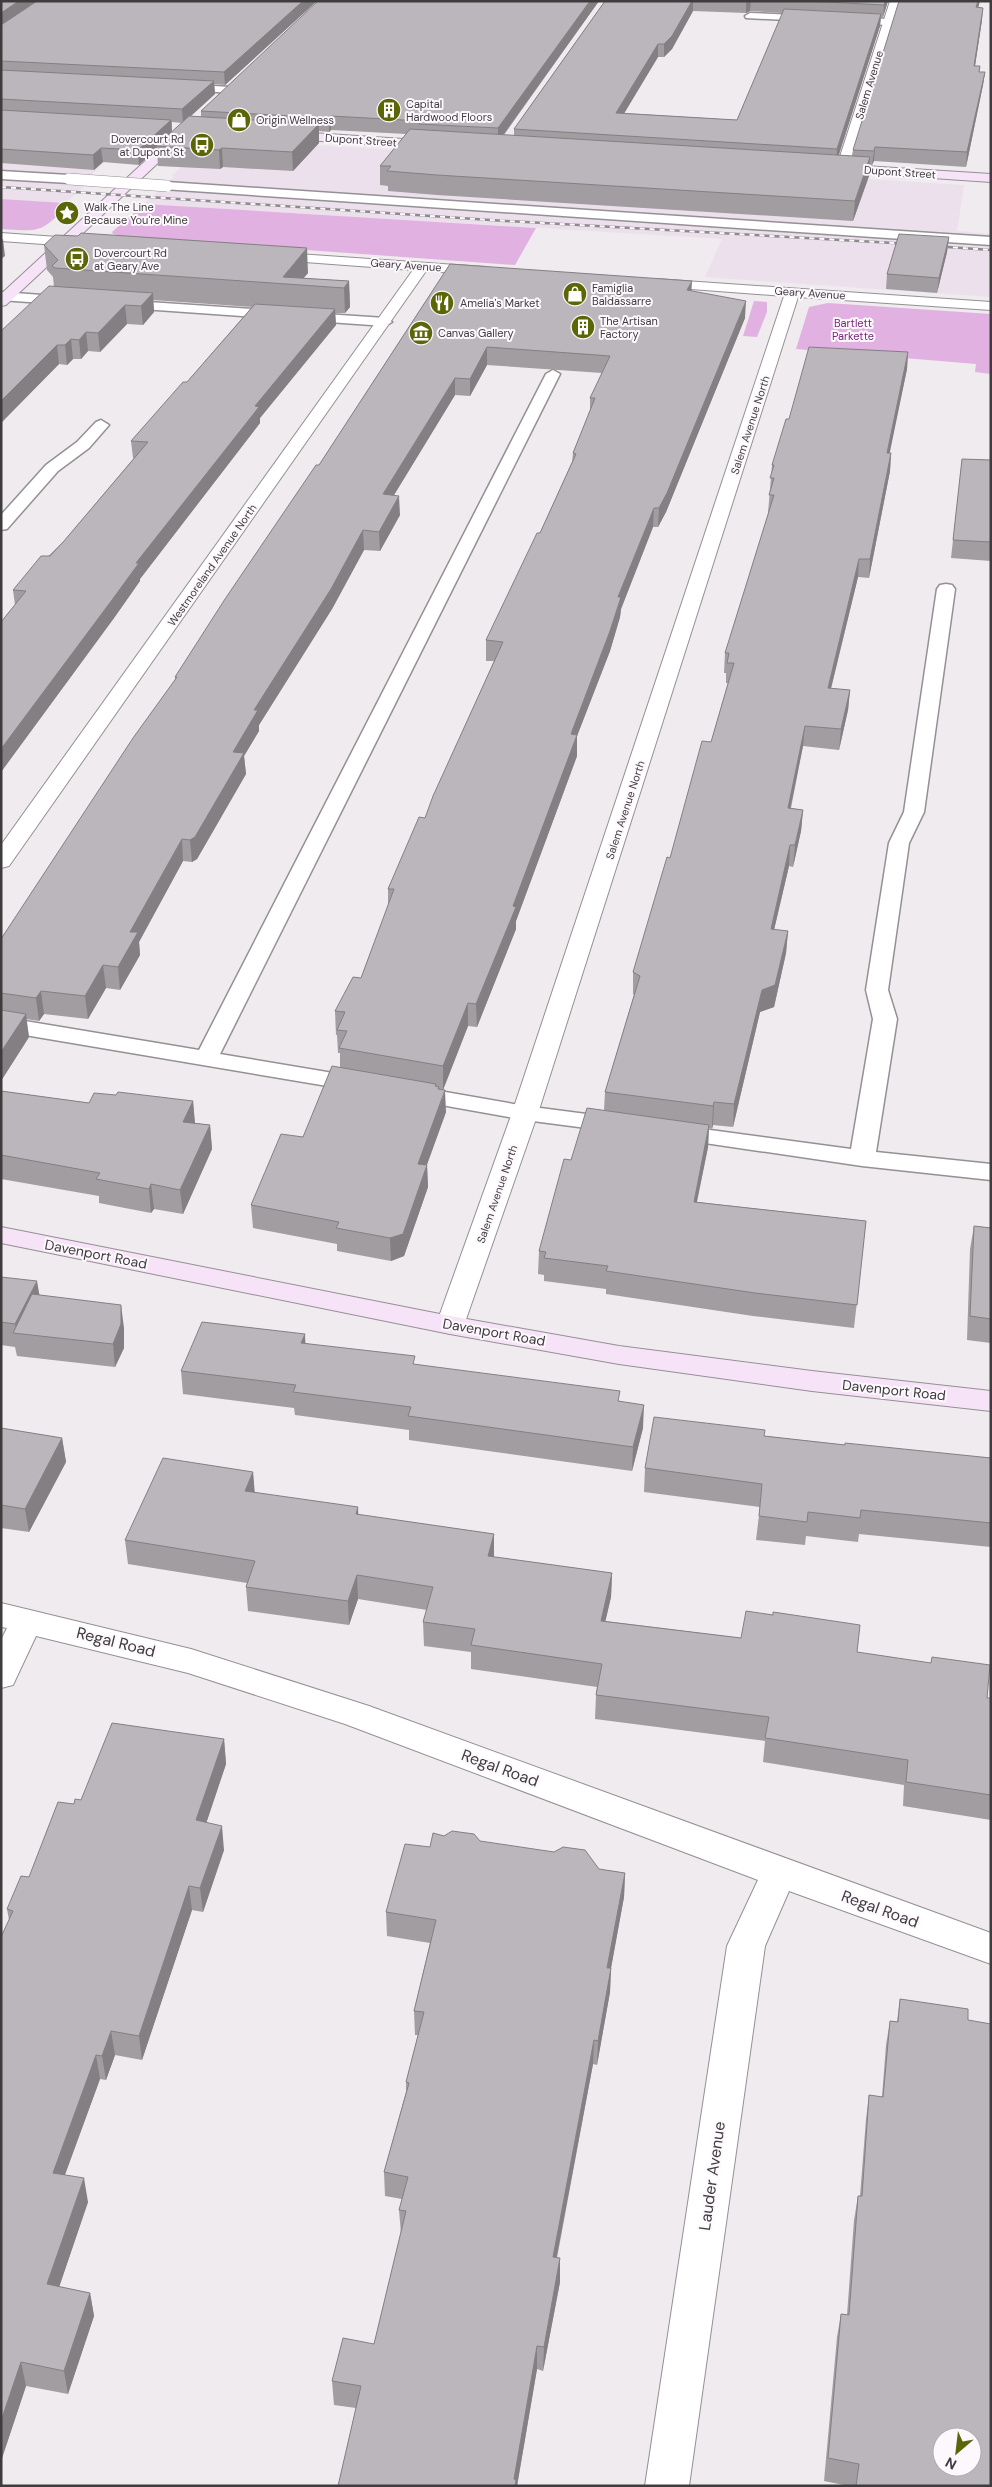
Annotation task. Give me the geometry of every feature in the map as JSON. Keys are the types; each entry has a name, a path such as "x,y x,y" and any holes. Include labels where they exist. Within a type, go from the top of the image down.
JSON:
{"street":[{"name":"Salem Avenue","path":"842,169 895,1"},
{"path":"217,103 235,86"},
{"path":"3,298 193,127 169,128"},
{"name":"Dupont Street","path":"264,134 449,146"},
{"name":"Dupont Street","path":"822,168 991,178"},
{"path":"1,238 103,244"},
{"name":"Geary Avenue","path":"256,255 500,272"},
{"name":"Westmoreland Avenue North","path":"1,861 385,322 422,266"},
{"name":"Geary Avenue","path":"646,282 991,306"},
{"name":"Salem Avenue North","path":"450,1325 526,1113 792,292"},
{"name":"Davenport Road","path":"1,1235 450,1325 619,1355 812,1381 991,1401"},
{"path":"1,1676 14,1617"},
{"name":"Regal Road","path":"14,1617 191,1661 356,1715 991,1949"},
{"name":"Lauder Avenue","path":"668,2486 746,1946 780,1872"}],"lane":[{"path":"750,16 888,22"},
{"path":"168,86 235,86"},
{"path":"1,175 991,241"},
{"path":"3,298 83,302"},
{"path":"102,303 385,322"},
{"path":"207,1057 553,374"},
{"path":"1,525 52,468 83,446 101,425"},
{"path":"862,1158 885,1019 877,990 899,843 914,812 946,589"},
{"path":"1,1024 207,1057 526,1113 862,1158 991,1172"}],"shaded area":[{"path":"1,127 134,136 92,174 94,178 65,203 1,199"},
{"path":"313,145 964,185 957,231 991,234 991,297 705,277 722,239 144,204 175,176 171,176 201,151"}],"green space":[{"path":"1,199 71,203 47,225 41,228 15,230 1,229"},
{"path":"144,204 536,228 515,265 125,237 113,234 112,232"},
{"path":"754,301 767,302 767,312 757,337 743,336"},
{"name":"Bartlett Parkette","path":"828,303 991,314 991,374 975,372 976,364 796,349 809,307"}],"building":[{"path":"1,1 19,1 1,13"},
{"path":"37,1 303,1 224,72 1,61 1,25"},
{"path":"318,1 590,1 498,128 419,124 421,121 201,111"},
{"path":"605,1 692,1 672,36 664,44 658,44 616,113 737,120 784,9 881,14 837,149 514,129"},
{"path":"806,1 885,1 884,5"},
{"path":"899,1 978,1 976,7 983,8 974,66 980,66 979,72 985,72 967,152 875,147 874,151 853,150"},
{"path":"1,70 214,81 182,109 1,99"},
{"path":"1,110 171,120 138,150 101,148 93,155 1,149"},
{"path":"189,116 319,124 292,152 156,146"},
{"path":"410,129 870,157 855,201 387,171 391,166 380,166"},
{"path":"81,233 307,248 283,277 349,281 344,288 55,268 52,266 58,260 44,245 55,235 78,236"},
{"path":"899,234 949,237 939,278 887,274"},
{"path":"450,264 692,281 687,290 746,301 667,493 659,508 654,508 618,597 621,597 610,631 571,734 577,735 513,906 516,907 476,1004 468,1003 443,1066 339,1048 347,1031 337,1030 345,1012 335,1011 353,977 361,978 394,889 388,889 419,817 425,818 433,796 503,642 486,640 537,533 540,533 576,454 573,453 595,398 590,398 610,356 487,347 470,379 455,378 383,494 399,496 379,532 363,530 331,589 254,710 258,710 233,752 244,753 195,837 190,840 182,839 130,932 138,932 118,967 103,965 85,996 41,991 36,998 1,993 1,939 133,738 177,677 175,677 225,599 316,465 319,465"},
{"path":"49,286 153,293 141,306 125,305 98,333 86,332 79,340 71,339 65,345 57,345 1,401 1,331"},
{"path":"255,304 335,309 255,406 259,407 136,563 139,563 1,749 1,622 26,591 13,590 41,556 50,556 64,541 148,442 131,441 183,382 187,382"},
{"path":"809,347 908,352 887,453 891,453 870,559 859,559 828,688 850,690 841,729 805,726 788,808 803,810 795,845 790,845 771,929 788,931 775,985 762,990 734,1104 714,1102 713,1106 605,1092 640,976 633,972 667,857 670,858 702,741 711,742 734,663 727,663 729,653 725,653 774,495 769,495 774,478 770,478 774,465 772,465 786,419 789,419"},
{"path":"962,459 991,460 991,542 953,540"},
{"path":"1,1010 26,1014 1,1052"},
{"path":"332,1066 436,1084 435,1086 439,1087 438,1089 445,1090 418,1164 427,1165 403,1234 390,1238 336,1228 339,1222 251,1205 281,1134 303,1137"},
{"path":"1,1091 89,1103 94,1093 116,1095 118,1092 193,1101 183,1122 210,1125 180,1190 151,1184 149,1189 96,1179 100,1173 1,1155"},
{"path":"587,1108 709,1125 694,1202 866,1221 857,1305 755,1293 606,1271 608,1266 544,1258 546,1252 539,1251 564,1159 571,1160"},
{"path":"974,1226 991,1228 991,1319 970,1316"},
{"path":"1,1277 37,1281 15,1324 1,1322"},
{"path":"32,1294 121,1305 121,1324 113,1344 13,1333"},
{"path":"202,1322 305,1334 301,1343 415,1356 413,1364 620,1391 618,1401 644,1405 633,1447 408,1416 411,1407 293,1392 296,1385 181,1371"},
{"path":"654,1417 765,1430 764,1436 991,1458 991,1523 861,1510 860,1518 808,1512 807,1522 759,1516 762,1484 645,1468"},
{"path":"1,1428 62,1438 25,1509 1,1505"},
{"path":"163,1458 253,1472 245,1491 358,1507 356,1514 494,1534 488,1556 612,1573 601,1621 741,1638 746,1611 773,1615 773,1612 860,1625 857,1652 931,1663 932,1657 990,1665 987,1698 991,1698 991,1795 906,1782 908,1760 765,1738 769,1717 596,1695 602,1664 471,1645 475,1629 423,1622 433,1587 357,1575 348,1601 246,1587 255,1561 125,1540"},
{"path":"112,1723 224,1739 196,1820 222,1826 200,1888 189,1886 139,2036 111,2031 102,2056 96,2055 53,2173 84,2178 47,2284 90,2293 64,2371 21,2362 1,2421 1,1937 13,1911 7,1909 21,1876 29,1877 58,1802 74,1804 75,1799 81,1800"},
{"path":"452,1831 474,1834 480,1841 554,1852 563,1847 585,1850 599,1869 625,1873 607,1968 611,1968 598,2041 594,2040 553,2257 560,2258 544,2347 537,2346 514,2479 516,2480 515,2486 338,2486 361,2386 332,2381 343,2338 374,2344 406,2211 399,2210 408,2177 384,2172 409,2083 406,2082 424,2012 414,2011 436,1920 386,1912 405,1844 430,1847 433,1833 444,1836"},
{"path":"900,1999 968,2009 968,2020 991,2024 991,2486 856,2486 859,2464 828,2458 841,2314 849,2315 858,2196 862,2196 869,2095 883,2097 890,2021 898,2022"}],"railway":[{"path":"1,187 490,220 911,244"},
{"path":"933,246 991,250"}],"place":[{"name":"Capital Hardwood Floors","path":"389,110"},
{"name":"Origin Wellness","path":"239,120"},
{"name":"Dovercourt Rd at Dupont St","path":"202,145"},
{"name":"Walk The Line Because You're Mine","path":"67,213"},
{"name":"Dovercourt Rd at Geary Ave","path":"77,259"},
{"name":"Famiglia Baldassarre","path":"575,294"},
{"name":"Amelia's Market","path":"442,303"},
{"name":"The Artisan Factory","path":"583,327"},
{"name":"Canvas Gallery","path":"421,333"}]}
